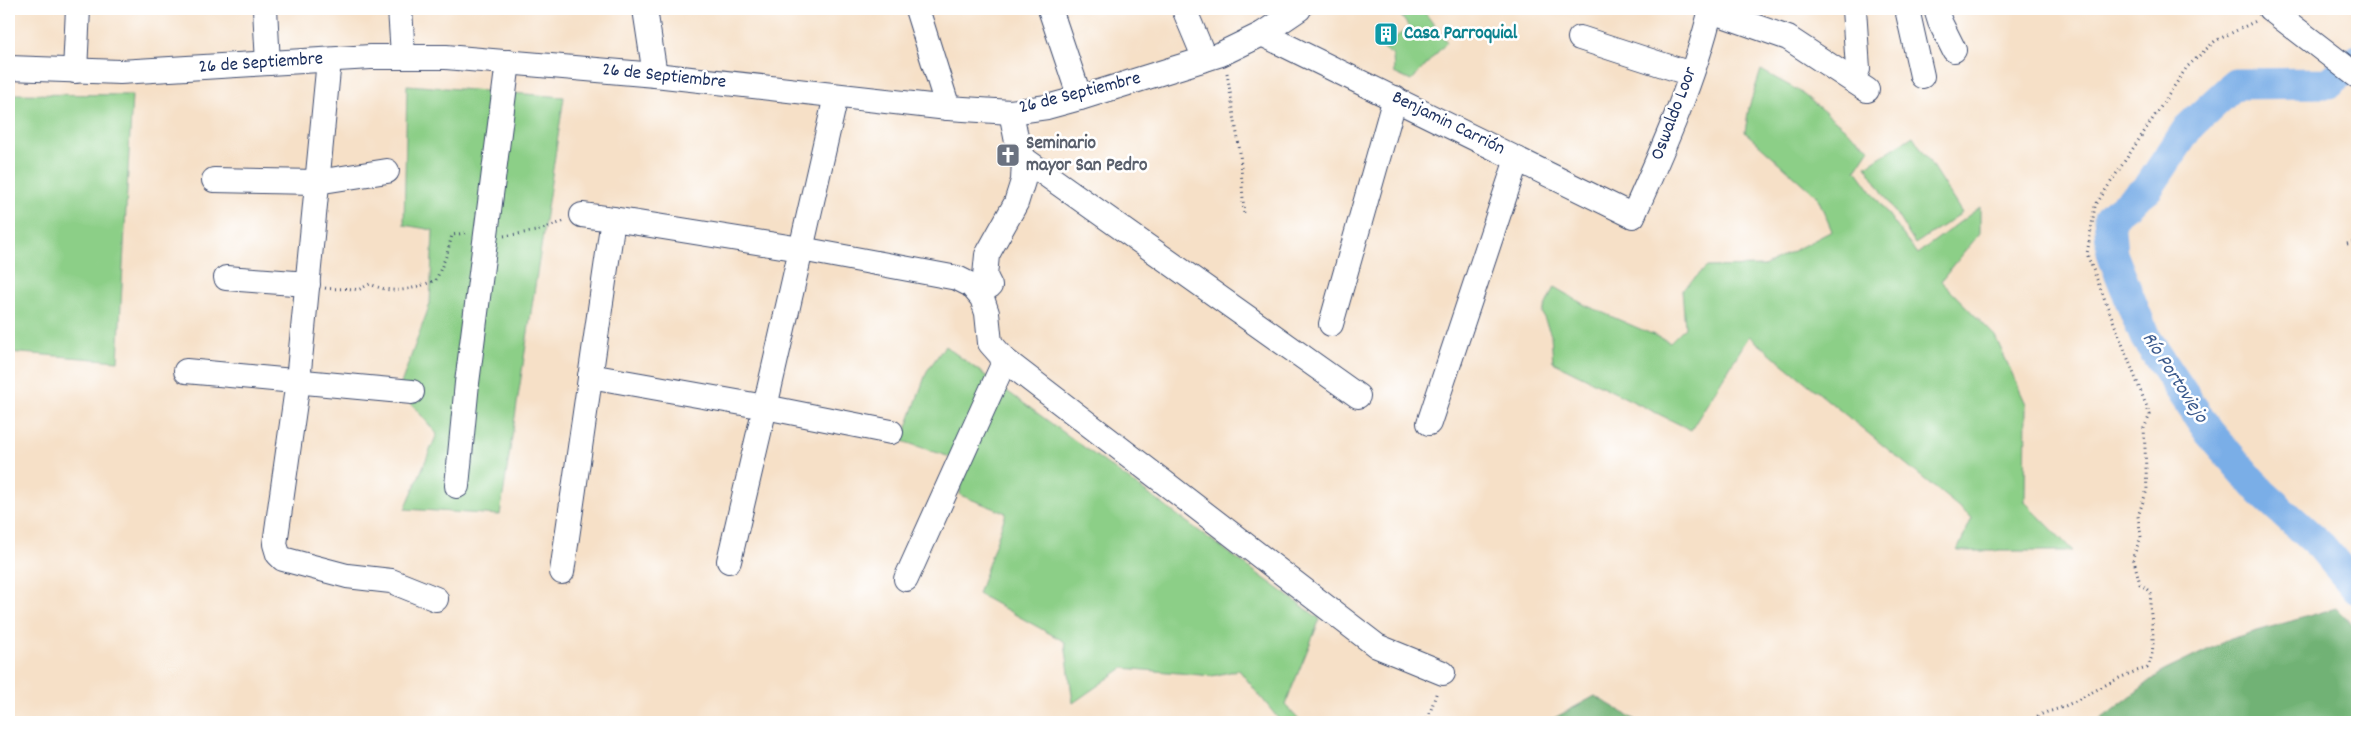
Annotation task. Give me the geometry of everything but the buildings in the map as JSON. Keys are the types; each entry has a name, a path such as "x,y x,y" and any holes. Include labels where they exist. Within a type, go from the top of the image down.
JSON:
{"street":[{"path":"74,71 78,9"},
{"path":"265,9 268,63"},
{"path":"400,9 403,55"},
{"path":"645,9 655,75"},
{"path":"917,9 948,108"},
{"path":"1050,9 1080,98"},
{"path":"1184,9 1213,56"},
{"name":"26 de Septiembre","path":"9,68 74,71 155,70 403,55 655,75 948,108 1011,112 1047,107 1080,98 1213,56 1262,34 1299,9"},
{"path":"1854,9 1858,69"},
{"path":"1908,9 1922,76"},
{"path":"1936,9 1940,22 1954,50"},
{"path":"1711,10 1788,38 1867,90"},
{"name":"Oswaldo Loor","path":"1632,216 1661,153 1691,74 1711,10"},
{"path":"2264,14 2357,76"},
{"name":"Benjamin Carrión","path":"1262,34 1632,216"},
{"path":"1580,38 1691,74"},
{"path":"329,60 298,381 275,544 278,554 283,559 347,576 391,581 436,599"},
{"path":"457,486 467,383 508,62"},
{"path":"729,560 836,96"},
{"path":"1331,324 1395,98"},
{"path":"990,286 985,276 987,255 1016,203 1023,180 1024,159 1017,142 1011,112"},
{"path":"1024,159 1358,396"},
{"path":"1429,423 1517,159"},
{"path":"214,180 317,182 387,171"},
{"path":"582,215 801,249 957,278 971,285 982,298 987,313 990,343 1005,360 1377,646 1442,673"},
{"path":"562,572 613,219"},
{"path":"226,278 308,284"},
{"path":"906,579 1005,360"},
{"path":"186,371 412,392"},
{"path":"590,376 765,407 891,432"}],"path":[{"path":"2030,722 2038,714 2064,706 2132,672 2147,668 2150,662 2153,625 2150,608 2151,594 2149,589 2140,584 2134,557 2141,537 2138,516 2147,490 2144,428 2150,414 2087,254 2095,206 2186,67 2215,41 2253,25 2264,14"},
{"path":"1213,56 1227,74 1240,152 1244,215"},
{"path":"308,284 334,290 348,287 358,290 370,284 387,291 418,287 436,280 447,254 452,235 470,232 479,236 487,234 510,237 536,231 582,215"},
{"path":"2347,244 2357,241"},
{"path":"1424,722 1429,716 1442,673"}],"green space":[{"path":"1396,9 1422,9 1447,42 1411,81 1394,73 1393,55 1382,48 1409,27"},
{"path":"1761,70 1799,91 1870,149 1856,170 1917,254 1980,207 1980,233 1941,281 1995,336 2026,404 2025,502 2073,551 1957,551 1972,518 1749,336 1691,430 1553,362 1551,335 1542,313 1554,287 1585,305 1670,342 1685,327 1682,290 1707,267 1764,266 1832,231 1817,196 1745,132 1749,107"},
{"path":"407,85 564,97 500,515 405,509 437,434 399,389 430,304 433,230 404,225"},
{"path":"9,94 132,95 118,361 9,352"},
{"path":"1913,136 1962,213 1915,244 1866,166"},
{"path":"945,346 1320,619 1285,705 1301,722 1281,722 1239,670 1212,676 1123,668 1073,703 1065,642 978,594 1006,513 960,495 962,461 902,441 927,371"},
{"path":"2336,608 2357,630 2357,722 2097,722 2162,672 2230,639"},
{"path":"1595,696 1639,722 1547,722"}],"waterway":[{"name":"Río Portoviejo","path":"2357,60 2329,83 2235,84 2188,128 2148,188 2109,218 2112,254 2145,337 2209,432 2262,493 2321,546 2357,589"}],"place":[{"name":"Casa Parroquial","path":"1386,34"},
{"name":"Seminario mayor San Pedro","path":"1008,155"}]}
